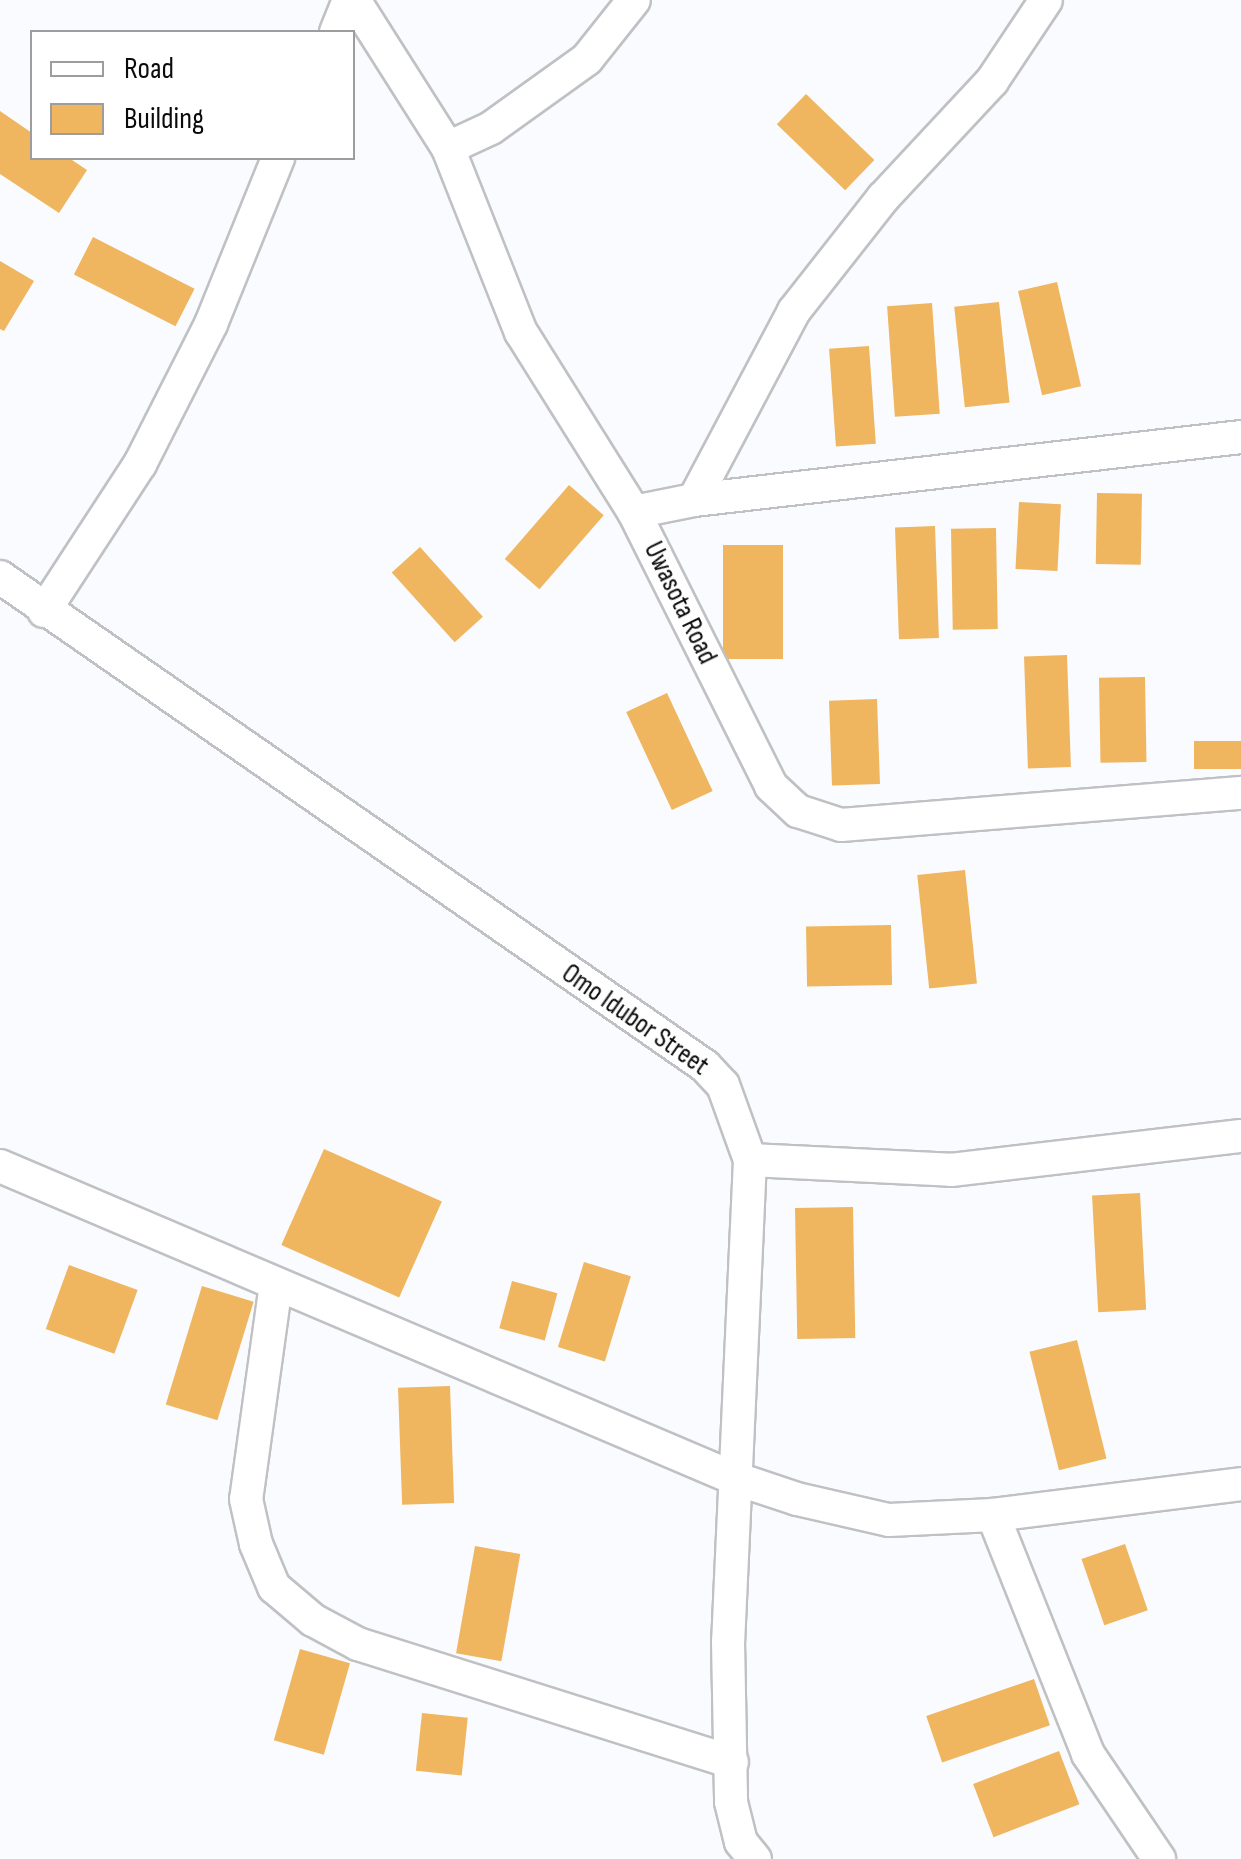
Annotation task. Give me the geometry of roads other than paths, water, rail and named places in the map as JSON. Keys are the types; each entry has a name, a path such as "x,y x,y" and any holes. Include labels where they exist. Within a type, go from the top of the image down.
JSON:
{"street":[{"path":"337,30 351,0"},
{"name":"Uwasota Road","path":"351,0 448,148 521,332 634,512 771,786 798,811 841,826 1241,794"},
{"path":"448,148 492,128 588,58 634,0"},
{"path":"694,500 794,311 883,198 992,81 1046,0"},
{"path":"44,610 140,464 211,324 277,160"},
{"path":"634,512 694,500 1241,437"},
{"name":"Omo Idubor Street","path":"0,578 705,1066 723,1085 750,1160 728,1641 732,1802 746,1853"},
{"path":"750,1160 951,1170 1241,1136"},
{"path":"0,1166 734,1478 797,1499 889,1520 993,1514 1241,1484"},
{"path":"276,1284 246,1499 256,1544 274,1587 313,1620 358,1644 732,1762"},
{"path":"993,1514 1088,1754 1159,1859"}]}
